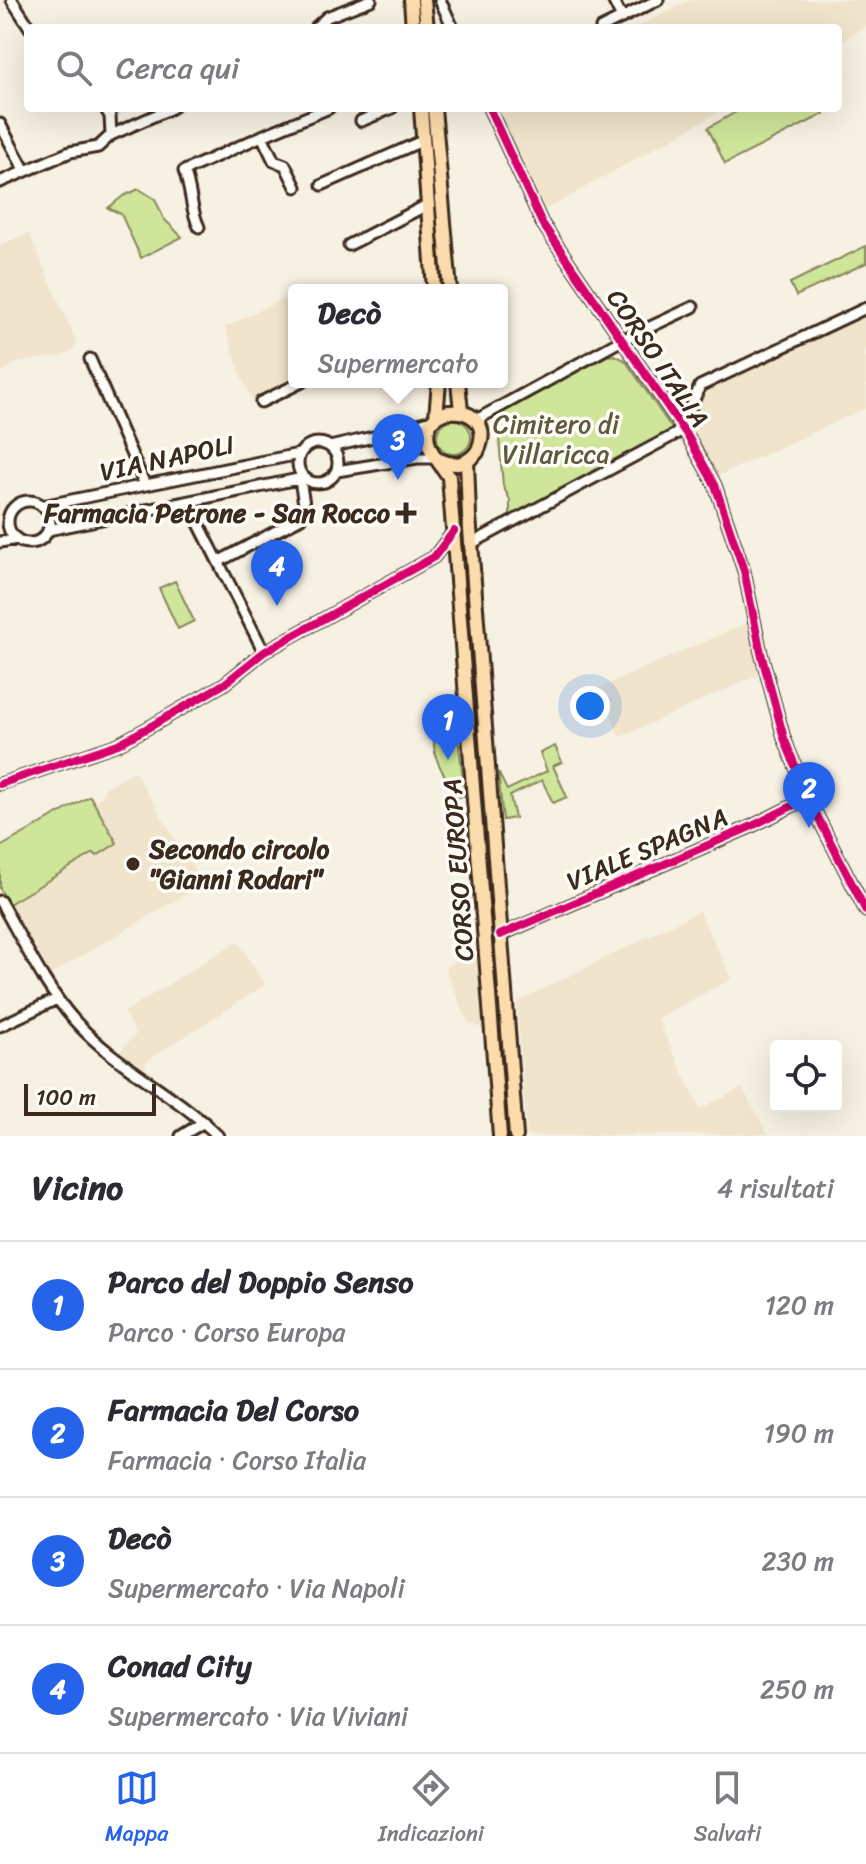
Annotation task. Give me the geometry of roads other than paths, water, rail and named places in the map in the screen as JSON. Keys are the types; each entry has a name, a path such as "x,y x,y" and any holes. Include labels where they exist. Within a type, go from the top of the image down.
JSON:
{"main road":[{"path":"411,0 413,24"},
{"path":"421,112 434,284"},
{"path":"434,112 449,284"},
{"path":"436,418 445,412 461,411 476,420 481,443 475,456 453,464 438,459 431,450 427,436 436,418 438,388"},
{"path":"459,388 461,411"},
{"name":"CORSO EUROPA","path":"438,459 449,477 454,531 500,1136"},
{"name":"CORSO EUROPA","path":"467,461 470,541 516,1136"}],"street":[{"path":"12,0 27,24"},
{"path":"319,24 327,17 371,0"},
{"path":"613,0 622,18"},
{"path":"609,24 658,0"},
{"path":"425,6 442,3 451,24"},
{"path":"108,112 111,135"},
{"path":"0,182 70,152 98,147 111,135 163,112"},
{"path":"199,227 191,210 190,186 184,171 319,112"},
{"path":"361,121 382,112"},
{"name":"CORSO ITALIA","path":"491,112 542,223 682,427 715,485 735,536 784,738 808,798 866,910"},
{"path":"0,125 25,171"},
{"path":"262,136 274,161 285,165 296,187"},
{"path":"322,185 424,140"},
{"path":"349,245 429,204"},
{"path":"476,420 622,340 693,307"},
{"path":"470,541 476,541 676,434 700,386 866,308"},
{"path":"90,359 145,485"},
{"path":"261,402 290,388"},
{"path":"218,562 301,518 305,510 297,464 299,454 313,443 330,447 436,418"},
{"path":"401,430 413,437 416,446 406,460"},
{"path":"330,447 338,460 337,471"},
{"name":"VIA NAPOLI","path":"42,506 299,454"},
{"path":"302,479 325,483 337,471 406,460 438,459"},
{"name":"VIA NAPOLI","path":"48,530 302,479"},
{"path":"0,542 17,539 34,542 48,530 49,517 42,506 31,501 24,502 5,515 17,539"},
{"path":"191,502 199,524 264,652"},
{"path":"0,784 118,744 224,684 264,652 434,557 454,531"},
{"path":"434,557 457,565"},
{"name":"VIALE SPAGNA","path":"500,935 750,827 808,798"},
{"path":"0,901 57,999 76,1022 125,1066 204,1122 218,1136"},
{"path":"0,1026 57,999"},
{"path":"181,1136 204,1122"}],"place":[{"name":"Decò","path":"398,480"},
{"name":"Farmacia Petrone - San Rocco","path":"406,513"},
{"name":"Conad City","path":"277,606"},
{"name":"Parco del Doppio Senso","path":"448,760"},
{"name":"Farmacia Del Corso","path":"809,828"},
{"name":"Secondo circolo \"Gianni Rodari\"","path":"133,864"}],"park label":[{"name":"Cimitero di Villaricca","path":"556,439"}]}
